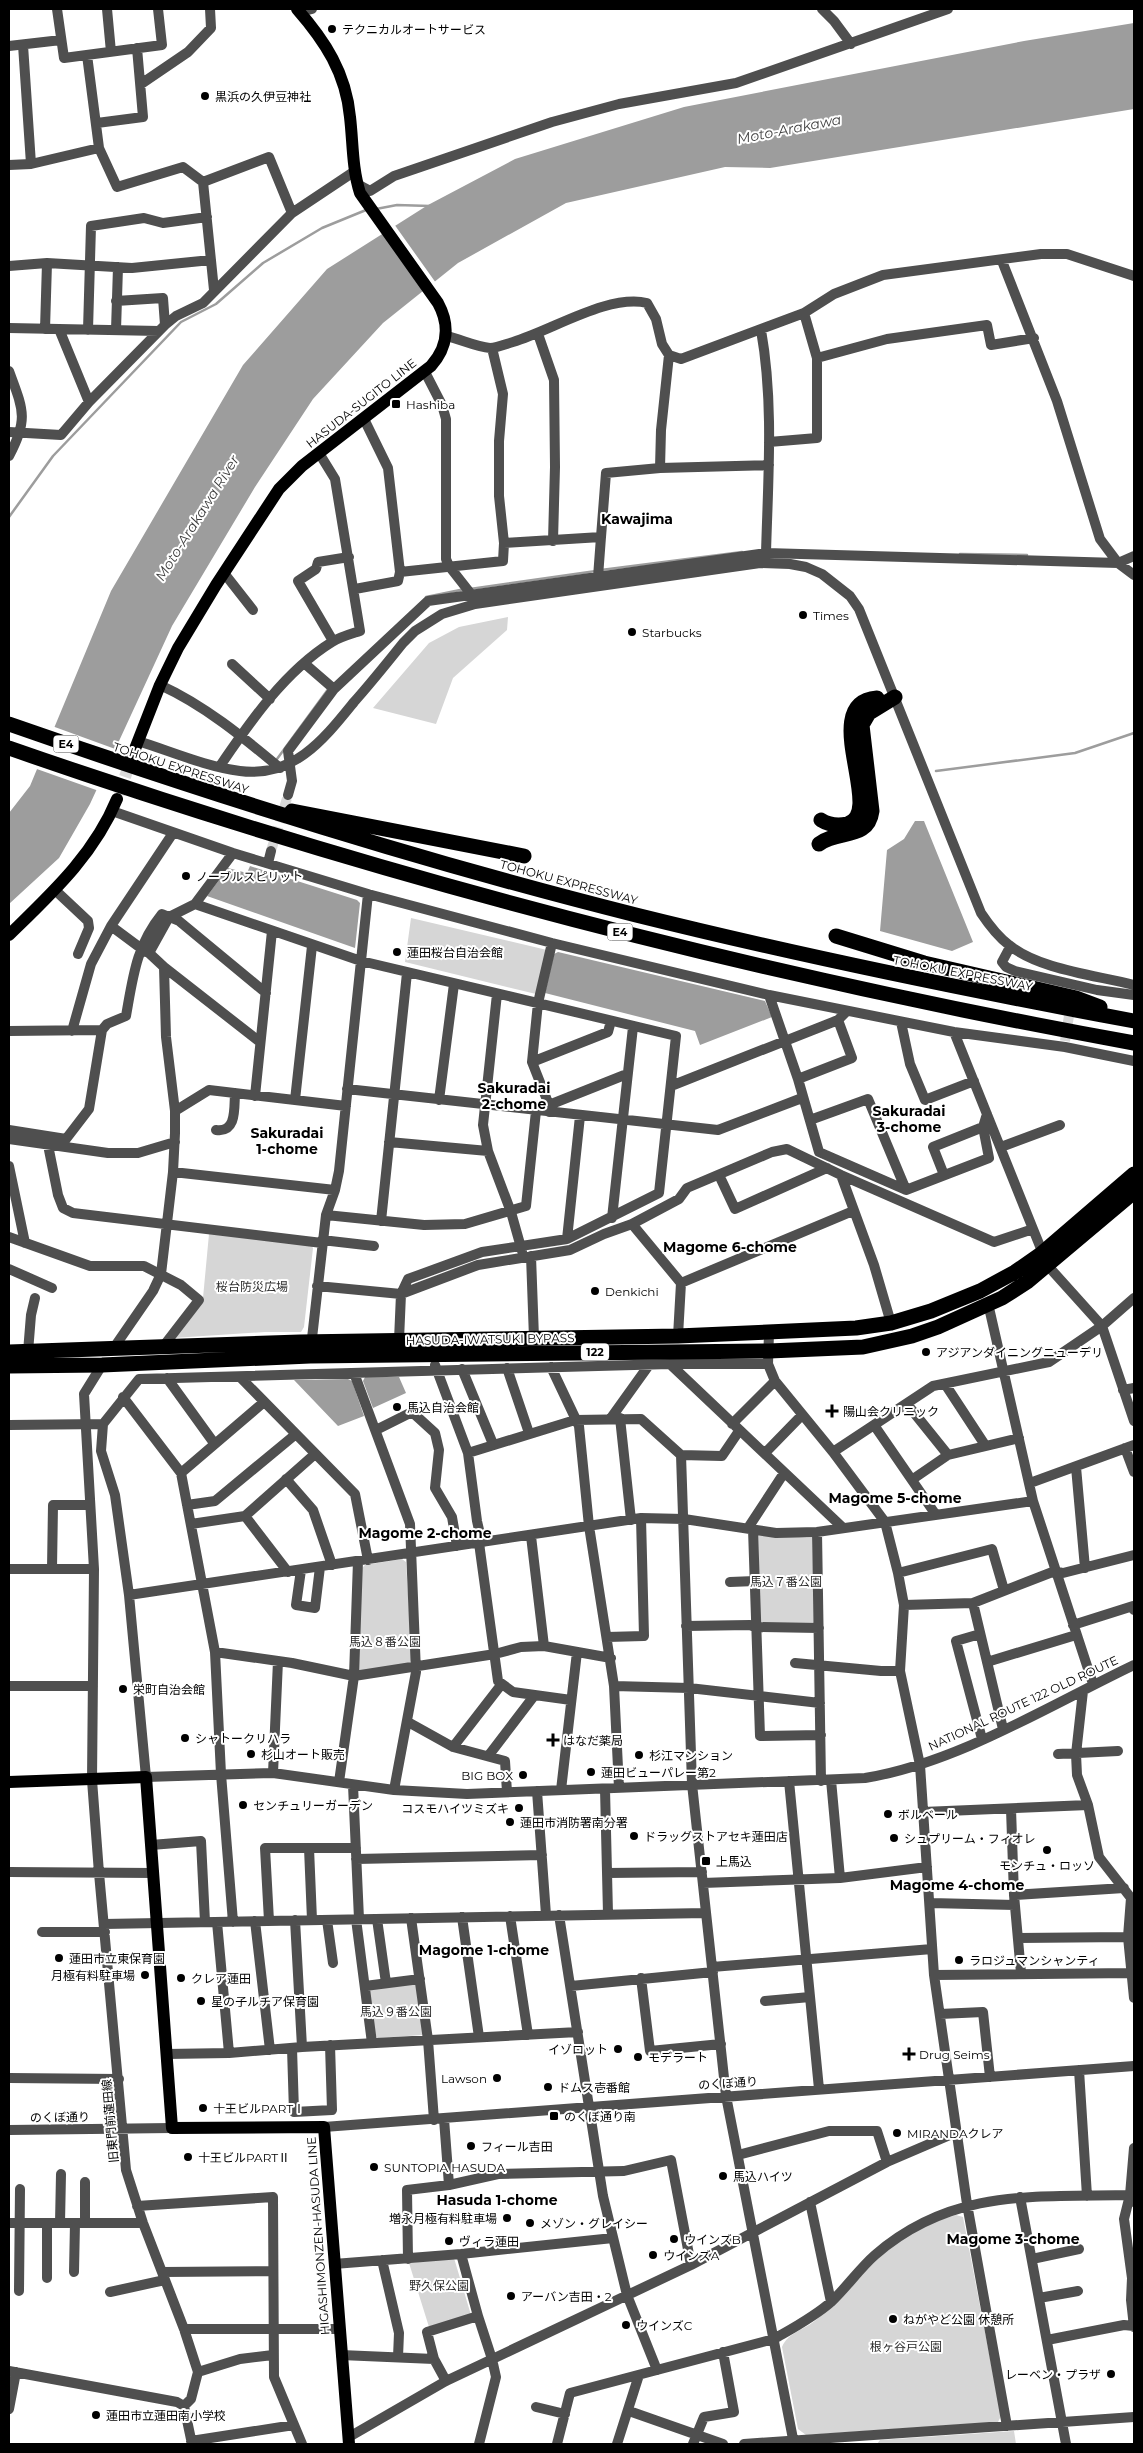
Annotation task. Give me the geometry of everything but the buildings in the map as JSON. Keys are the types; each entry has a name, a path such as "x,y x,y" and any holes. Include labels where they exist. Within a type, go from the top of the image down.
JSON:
{"highway":[{"path":"821,820 828,824 836,825 852,822 856,818 860,804 851,733 853,716 857,709 872,699 895,697"},
{"path":"819,844 827,838 858,832 868,824 872,811 862,725 869,713 895,697"},
{"name":"TOHOKU EXPRESSWAY","path":"9,724 128,759 239,802 462,868 635,915 936,984 1134,1020"},
{"name":"E4","path":"9,748 115,798 309,847 624,933 736,962 914,1002 1134,1043"},
{"path":"239,802 326,816 390,831 524,856"},
{"path":"836,936 924,962 1076,998 1134,1020"},
{"name":"HASUDA-IWATSUKI BYPASS","path":"9,1352 162,1348 310,1349 433,1354 769,1357 872,1345 912,1336 987,1306 1027,1282 1044,1260 1134,1174"},
{"name":"HASUDA-IWATSUKI BYPASS","path":"9,1366 102,1365 310,1349 399,1340 769,1333 856,1328 891,1323 931,1312 1044,1260 1134,1192"}],"main road":[{"path":"303,10 324,42 341,74 349,107 356,177 360,192 438,303 446,322 446,336"},
{"name":"HASUDA-SUGITO LINE","path":"128,759 138,741 160,685 185,635 279,489 319,453 425,372 441,353 446,336"},
{"path":"9,935 55,890 86,855 115,798"},
{"path":"9,1782 146,1777 172,2128"},
{"name":"HIGASHIMONZEN-HASUDA LINE","path":"172,2128 324,2128 349,2441"}],"street":[{"path":"57,9 64,58 162,45 158,9"},
{"path":"107,9 112,52"},
{"path":"141,84 188,52 211,28 210,9"},
{"path":"822,9 834,21 851,44"},
{"path":"9,432 61,435 89,402 162,328 176,316 203,303 292,213 356,177 370,191 394,176 552,122 619,104 736,83 948,9"},
{"path":"9,46 61,40"},
{"path":"22,45 31,164"},
{"path":"96,123 143,117 137,48"},
{"path":"87,55 98,148 117,187 183,168 203,182 214,290"},
{"path":"9,165 31,164 98,148"},
{"path":"203,182 269,157 292,213"},
{"path":"88,330 88,265 91,226 144,218 164,223 207,217"},
{"path":"446,336 492,348 538,334 586,313 618,302 633,300 647,303 656,319 662,344 669,355 681,359 804,313 834,294 883,275 1002,261 1041,254 1067,254 1134,276"},
{"path":"9,266 47,263 132,268 211,260"},
{"path":"1002,261 1034,338 1057,402 1100,539 1118,563 1134,575"},
{"path":"45,329 47,263"},
{"path":"116,330 118,267"},
{"path":"116,301 163,298 162,328"},
{"path":"769,442 817,438 817,358 804,313"},
{"path":"817,358 887,340 986,325 991,345 1034,338"},
{"path":"9,328 116,330 162,328"},
{"path":"59,329 89,402"},
{"path":"761,330 766,356 769,442 766,553"},
{"path":"538,334 554,380 556,467 553,541"},
{"path":"400,572 503,561 504,543 499,496 499,434 503,394 492,348"},
{"path":"660,468 660,430 669,355"},
{"path":"9,371 23,407 21,433 9,456"},
{"path":"425,372 442,405 446,420 446,558 448,566 470,594"},
{"path":"354,589 398,581 400,572 388,468 364,419"},
{"path":"220,766 270,699 304,663 333,641 360,631 335,479 319,453"},
{"path":"598,577 606,473 660,468 769,465"},
{"path":"504,543 601,537"},
{"path":"288,795 292,781 288,751 334,689 428,601 766,553 1118,563 1134,556"},
{"path":"333,641 298,581 316,569 318,562 349,557"},
{"path":"138,741 240,771 258,772 280,768 291,764 305,755 327,735 415,631 442,614 493,600 760,563 806,567 822,574 850,596 859,609 869,630 928,785 981,913 990,927 1010,947 1047,964 1134,985"},
{"path":"224,573 254,610"},
{"path":"304,663 334,689"},
{"path":"232,664 270,699"},
{"path":"160,685 176,692 241,736 280,768"},
{"path":"115,798 173,833 368,894 552,943 769,995 847,1011 954,1032 1065,1044 1134,1062"},
{"path":"72,1031 91,964 111,926 173,833"},
{"path":"268,863 272,851"},
{"path":"9,1130 66,1139 89,1109 102,1030 107,1024 126,1016 135,962 169,917 195,904 233,852"},
{"path":"55,890 88,921 89,928 78,954"},
{"path":"310,1349 326,1215 335,1190 346,1106 368,894"},
{"path":"195,904 312,946 361,961 676,1036 659,1194 567,1239 482,1252 408,1279 401,1294 399,1340"},
{"path":"169,917 179,921 266,993"},
{"path":"111,926 260,1042"},
{"path":"255,1096 272,931"},
{"path":"84,939 100,947"},
{"path":"549,1109 532,1062 538,1003 552,943"},
{"path":"295,1100 312,946"},
{"path":"1010,947 1002,962 1006,967 1015,971 1097,990 1134,995"},
{"path":"113,1349 152,1291 161,1274 175,1142 175,1111 166,1037 164,967"},
{"path":"381,1221 407,973"},
{"path":"439,1100 454,984"},
{"path":"497,994 483,1125 488,1151 511,1212 520,1246 527,1256 534,1338"},
{"path":"769,995 798,1079 819,1152 906,1190 989,1158 983,1127 987,1114"},
{"path":"671,1086 838,1020 847,1011"},
{"path":"798,1079 852,1058 838,1020"},
{"path":"532,1062 608,1032 611,1021"},
{"path":"901,1022 910,1064 925,1100 974,1082"},
{"path":"612,1218 633,1026"},
{"path":"9,1030 102,1030"},
{"path":"954,1032 1044,1260 1102,1326 1134,1421"},
{"path":"347,1089 536,1111 549,1109 627,1074"},
{"path":"175,1111 209,1090 346,1106"},
{"path":"216,1130 223,1131 229,1128 233,1119 235,1093"},
{"path":"549,1109 580,1116 718,1130 802,1098"},
{"path":"810,1120 868,1099 906,1190"},
{"path":"326,1215 424,1225 466,1224 526,1206 536,1111"},
{"path":"567,1239 580,1116"},
{"path":"1001,1147 1060,1125"},
{"path":"944,1175 934,1147 983,1127"},
{"path":"9,1139 108,1153 138,1153 175,1142"},
{"path":"389,1142 488,1151"},
{"path":"48,1145 63,1208 73,1214 167,1223 322,1242 374,1246"},
{"path":"317,1286 401,1294 478,1265 570,1250 604,1234 632,1224 679,1199 687,1188 772,1152 787,1149 834,1172 994,1242 1033,1229"},
{"path":"838,1160 834,1172 853,1211 874,1265 891,1323"},
{"path":"9,1166 25,1243"},
{"path":"173,1172 335,1190"},
{"path":"719,1175 735,1209 834,1172"},
{"path":"681,1283 853,1211"},
{"path":"632,1224 681,1283 678,1336"},
{"path":"9,1236 90,1266 144,1266 181,1285 199,1300 162,1348"},
{"path":"9,1269 52,1288"},
{"path":"28,1352 31,1314 35,1298"},
{"path":"833,1452 933,1386 1049,1362 1102,1326 1134,1298"},
{"path":"987,1306 990,1312 1002,1372 1033,1501 1093,1684"},
{"path":"769,1333 769,1357 775,1381 833,1452 885,1522 898,1573 904,1605 900,1671 920,1765 934,1975 967,2204 1007,2426"},
{"path":"433,1354 437,1370 468,1453 498,1681 513,1692 571,1700"},
{"path":"146,1777 128,1595 115,1495 101,1451 103,1424 139,1379 462,1369 649,1366 769,1357"},
{"path":"670,1364 842,1528"},
{"name":"旧東門前蓮田線","path":"102,1365 84,1394 94,1568 92,1780 126,2170 143,2223 184,2329 198,2372"},
{"path":"607,1637 644,1636 636,1519 615,1418 649,1366"},
{"path":"551,1367 579,1426 589,1526 611,1658 619,1788"},
{"path":"507,1368 529,1433"},
{"path":"462,1369 494,1444"},
{"path":"354,1373 410,1524 415,1666 408,1722 394,1790"},
{"path":"240,1377 355,1494 363,1560 354,1676 339,1782"},
{"path":"167,1378 214,1443"},
{"path":"468,1453 575,1420 615,1418 641,1420 681,1455 722,1456 736,1428 775,1381"},
{"path":"945,1384 985,1445"},
{"path":"1123,1390 1134,1388"},
{"path":"123,1397 182,1473 216,1652 221,1774 233,1922"},
{"path":"182,1473 214,1443 264,1402"},
{"path":"907,1404 948,1455"},
{"path":"376,1430 412,1412 435,1433 439,1450 435,1488 452,1517 457,1546"},
{"path":"765,1453 802,1414"},
{"path":"9,1425 103,1424"},
{"path":"874,1425 936,1515"},
{"path":"188,1505 215,1501 296,1434"},
{"path":"913,1479 948,1455 1019,1438"},
{"path":"1030,1483 1130,1446 1134,1472"},
{"path":"191,1524 245,1516 315,1454"},
{"path":"681,1455 692,1784 720,2044 726,2096 794,2443"},
{"path":"1076,1467 1085,1568"},
{"path":"784,1473 751,1529 755,1581 760,1736 821,1735"},
{"path":"286,1479 313,1510 332,1565"},
{"path":"128,1595 636,1519 684,1519 776,1533 817,1532 1033,1501"},
{"path":"52,1569 52,1505 90,1505"},
{"path":"245,1516 288,1572"},
{"path":"817,1532 821,1735 840,1878"},
{"path":"531,1536 544,1646"},
{"path":"898,1573 992,1549 1004,1590"},
{"path":"904,1605 973,1603 1055,1571 1063,1573 1134,1555"},
{"path":"301,1570 296,1605 315,1608 320,1567"},
{"path":"9,1569 94,1568"},
{"path":"730,1582 755,1581"},
{"path":"973,1603 1002,1729"},
{"path":"987,1662 1133,1606 1134,1610"},
{"path":"686,1626 750,1625 755,1627 819,1628"},
{"path":"980,1634 956,1641 982,1739"},
{"path":"216,1652 278,1661 354,1676 494,1654 520,1647 544,1646 611,1658"},
{"path":"561,1790 577,1652"},
{"path":"273,1773 278,1661"},
{"path":"795,1663 819,1664 881,1672 900,1671"},
{"name":"NATIONAL ROUTE 122 OLD ROUTE","path":"146,1777 273,1773 394,1790 467,1794 826,1780 883,1775 920,1765 982,1739 1134,1665"},
{"path":"453,1746 501,1685"},
{"path":"9,1686 93,1686"},
{"path":"614,1686 689,1688 820,1703"},
{"path":"1082,1691 1076,1754 1077,1775 1088,1805 1099,1857 1133,1899 1128,1937 1134,1998"},
{"path":"489,1756 534,1696"},
{"path":"408,1722 453,1746 505,1760 507,1792"},
{"path":"1058,1754 1118,1751"},
{"path":"789,1781 819,2089"},
{"path":"353,1784 358,1919 372,2042"},
{"path":"605,1789 608,1914"},
{"path":"537,1791 546,1915"},
{"path":"923,1812 1088,1805"},
{"path":"1011,1809 1014,1900 1021,1973"},
{"path":"151,1844 201,1841 205,1922"},
{"path":"269,1921 265,1848 356,1848"},
{"path":"309,1848 312,1920"},
{"path":"356,1859 542,1855"},
{"path":"607,1873 702,1878 799,1880 840,1878 927,1867"},
{"path":"9,1872 154,1873"},
{"path":"930,1903 1014,1900 1124,1888"},
{"path":"42,1932 157,1923 706,1913"},
{"path":"559,1915 601,2172 603,2196 627,2295 657,2370"},
{"path":"510,1916 528,2034"},
{"path":"462,1917 479,2037"},
{"path":"411,1918 449,2185"},
{"path":"377,1919 386,1983"},
{"path":"295,1920 297,2047 294,2112 332,2110 330,2045"},
{"path":"327,1920 333,1963"},
{"path":"256,1921 270,2050"},
{"path":"217,1922 229,2054"},
{"path":"1018,1938 1128,1937"},
{"path":"571,1986 807,1959 932,1949"},
{"path":"934,1975 1131,1973"},
{"path":"641,1978 650,2051 720,2044"},
{"path":"365,1986 420,1979"},
{"path":"766,2001 810,1998"},
{"path":"940,2014 983,2012 990,2077"},
{"path":"167,2054 229,2054 372,2042 578,2032"},
{"name":"のくぼ通り","path":"324,2128 590,2106 1134,2066"},
{"path":"1079,2070 1087,2196"},
{"path":"9,2078 119,2078"},
{"name":"のくぼ通り","path":"9,2130 172,2128"},
{"path":"738,2156 830,2132 877,2131 887,2162"},
{"path":"349,2441 446,2381 692,2265 887,2162 956,2132"},
{"path":"1047,2340 1124,2326 1134,2326 1132,2278 1124,2218 1132,2198 1134,2148"},
{"path":"408,2258 407,2190 449,2185 498,2174 624,2171 671,2160 692,2265"},
{"path":"60,2223 61,2174"},
{"path":"74,2272 85,2182"},
{"path":"19,2291 14,2223 20,2189"},
{"path":"557,2444 570,2393 774,2339 801,2324 830,2302 874,2255 907,2230 937,2215 967,2204 1020,2197 1087,2196 1132,2198"},
{"path":"137,2206 273,2197 272,2330 274,2378 302,2444"},
{"path":"1020,2197 1066,2444"},
{"path":"810,2202 830,2302"},
{"path":"14,2223 143,2223"},
{"path":"47,2223 47,2278"},
{"path":"334,2264 461,2254 613,2238"},
{"path":"1032,2258 1079,2249"},
{"path":"461,2254 496,2377 479,2444"},
{"path":"382,2260 399,2333 398,2357"},
{"path":"110,2292 164,2276 273,2271"},
{"path":"1039,2298 1078,2291"},
{"path":"446,2381 434,2359 427,2332 478,2316"},
{"path":"184,2329 339,2329"},
{"path":"695,2440 704,2418 734,2412 723,2352"},
{"path":"184,2406 191,2399 198,2372 240,2359 273,2355"},
{"path":"341,2355 434,2359"},
{"path":"9,2409 12,2371 117,2389 177,2402 184,2406 191,2443 294,2425"},
{"path":"617,2444 639,2375"},
{"path":"536,2407 564,2414"},
{"path":"629,2411 695,2440 723,2444"},
{"path":"744,2444 873,2440 1007,2426 1134,2417"}],"green space":[{"path":"508,617 507,630 453,678 436,724 373,708 429,643 459,627"},
{"path":"411,918 547,950 536,994 405,962"},
{"name":"桜台防災広場","path":"209,1234 310,1244 313,1248 304,1327 301,1332 265,1332 173,1338 203,1298"},
{"name":"馬込７番公園","path":"758,1534 812,1538 814,1625 760,1624"},
{"name":"馬込８番公園","path":"402,1559 406,1562 412,1659 409,1664 361,1672 357,1670 362,1568 365,1565"},
{"name":"馬込９番公園","path":"417,1985 425,2031 422,2035 378,2038 374,2035 368,1990"},
{"name":"根ヶ谷戸公園","path":"956,2215 963,2217 1001,2416 998,2422 806,2435 798,2429 782,2347 785,2342 793,2334 817,2319 902,2238 916,2229"},
{"name":"野久保公園","path":"454,2258 471,2315 429,2327 409,2263"},
{"path":"1014,2431 1016,2444 877,2444 880,2440"}],"water":[{"path":"1134,23 1134,109 770,168 725,167 566,203 458,263 383,323 313,399 255,487 172,626 90,804 59,858 9,904 9,813 30,786 111,591 243,365 327,269 428,205 515,159 684,107 1024,41"},
{"path":"915,821 924,821 973,942 952,951 880,931 887,850 904,839"},
{"path":"250,866 357,900 360,903 355,948 207,896 228,868 247,873"},
{"path":"558,952 765,1001 772,1017 700,1045 695,1031 545,993 554,954"},
{"path":"365,1377 399,1377 406,1393 373,1408 363,1381"},
{"path":"348,1379 352,1381 364,1416 338,1426 294,1380"}],"pier":[{"path":"394,224 436,283 433,286 390,226"},
{"path":"52,726 118,750 99,791 34,768"}],"waterway":[{"path":"376,209 397,205 430,206"},
{"path":"9,517 53,456 181,322 216,304 263,263 322,228 366,210"},
{"path":"601,570 742,552"},
{"path":"960,554 1027,555"},
{"path":"470,589 596,571"},
{"path":"426,597 465,589"},
{"path":"277,759 329,688"},
{"path":"936,771 1075,753 1134,733"}],"tunnel":[{"path":"119,794 132,757"},
{"path":"271,851 288,795"},
{"path":"1065,1041 1071,1003"}],"place":[{"name":"テクニカルオートサービス","path":"332,29"},
{"name":"黒浜の久伊豆神社","path":"205,96"},
{"name":"Hashiba","path":"396,404"},
{"name":"Times","path":"803,615"},
{"name":"Starbucks","path":"632,632"},
{"name":"ノーブルスピリット","path":"186,876"},
{"name":"蓮田桜台自治会館","path":"397,952"},
{"name":"Denkichi","path":"595,1291"},
{"name":"アジアンダイニングニューデリ","path":"926,1352"},
{"name":"馬込自治会館","path":"397,1407"},
{"name":"陽山会クリニック","path":"832,1411"},
{"name":"栄町自治会館","path":"123,1689"},
{"name":"シャトークリハラ","path":"185,1738"},
{"name":"はなだ薬局","path":"553,1740"},
{"name":"杉山オート販売","path":"251,1754"},
{"name":"杉江マンション","path":"639,1755"},
{"name":"蓮田ビューパレー第2","path":"591,1772"},
{"name":"BIG BOX","path":"523,1775"},
{"name":"センチュリーガーデン","path":"243,1805"},
{"name":"コスモハイツミズキ","path":"519,1808"},
{"name":"ボルベール","path":"888,1814"},
{"name":"蓮田市消防署南分署","path":"510,1822"},
{"name":"ドラッグストアセキ蓮田店","path":"634,1836"},
{"name":"シュプリーム・フィオレ","path":"894,1838"},
{"name":"モンチュ・ロッソ","path":"1047,1850"},
{"name":"上馬込","path":"706,1861"},
{"name":"蓮田市立東保育園","path":"59,1958"},
{"name":"ラロジュマンシャンティ","path":"959,1960"},
{"name":"月極有料駐車場","path":"145,1975"},
{"name":"クレア蓮田","path":"181,1978"},
{"name":"星の子ルチア保育園","path":"201,2001"},
{"name":"イゾロット","path":"618,2049"},
{"name":"Drug Seims","path":"909,2054"},
{"name":"モデラート","path":"638,2057"},
{"name":"Lawson","path":"497,2078"},
{"name":"ドムス壱番館","path":"548,2087"},
{"name":"十王ビルPARTⅠ","path":"203,2108"},
{"name":"のくぼ通り南","path":"554,2116"},
{"name":"MIRANDAクレア","path":"897,2133"},
{"name":"フィール吉田","path":"471,2146"},
{"name":"十王ビルPARTⅡ","path":"188,2157"},
{"name":"SUNTOPIA HASUDA","path":"374,2167"},
{"name":"馬込ハイツ","path":"723,2176"},
{"name":"増永月極有料駐車場","path":"507,2218"},
{"name":"メゾン・グレイシー","path":"530,2223"},
{"name":"ウインズB","path":"674,2239"},
{"name":"ヴィラ蓮田","path":"449,2241"},
{"name":"ウインズA","path":"653,2255"},
{"name":"アーバン吉田・2","path":"511,2296"},
{"name":"ねがやど公園 休憩所","path":"893,2319"},
{"name":"ウインズC","path":"626,2325"},
{"name":"レーベン・プラザ","path":"1111,2374"},
{"name":"蓮田市立蓮田南小学校","path":"96,2415"}],"district":[{"name":"Kawajima","path":"637,519"},
{"name":"Sakuradai 2-chome","path":"514,1096"},
{"name":"Sakuradai 3-chome","path":"909,1120"},
{"name":"Sakuradai 1-chome","path":"287,1142"},
{"name":"Magome 6-chome","path":"730,1247"},
{"name":"Magome 5-chome","path":"895,1498"},
{"name":"Magome 2-chome","path":"425,1533"},
{"name":"Magome 4-chome","path":"957,1885"},
{"name":"Magome 1-chome","path":"484,1950"},
{"name":"Hasuda 1-chome","path":"497,2200"},
{"name":"Magome 3-chome","path":"1013,2239"}],"water label":[{"name":"Moto-Arakawa","path":"789,129"},
{"name":"Moto-Arakawa River","path":"197,518"}]}
